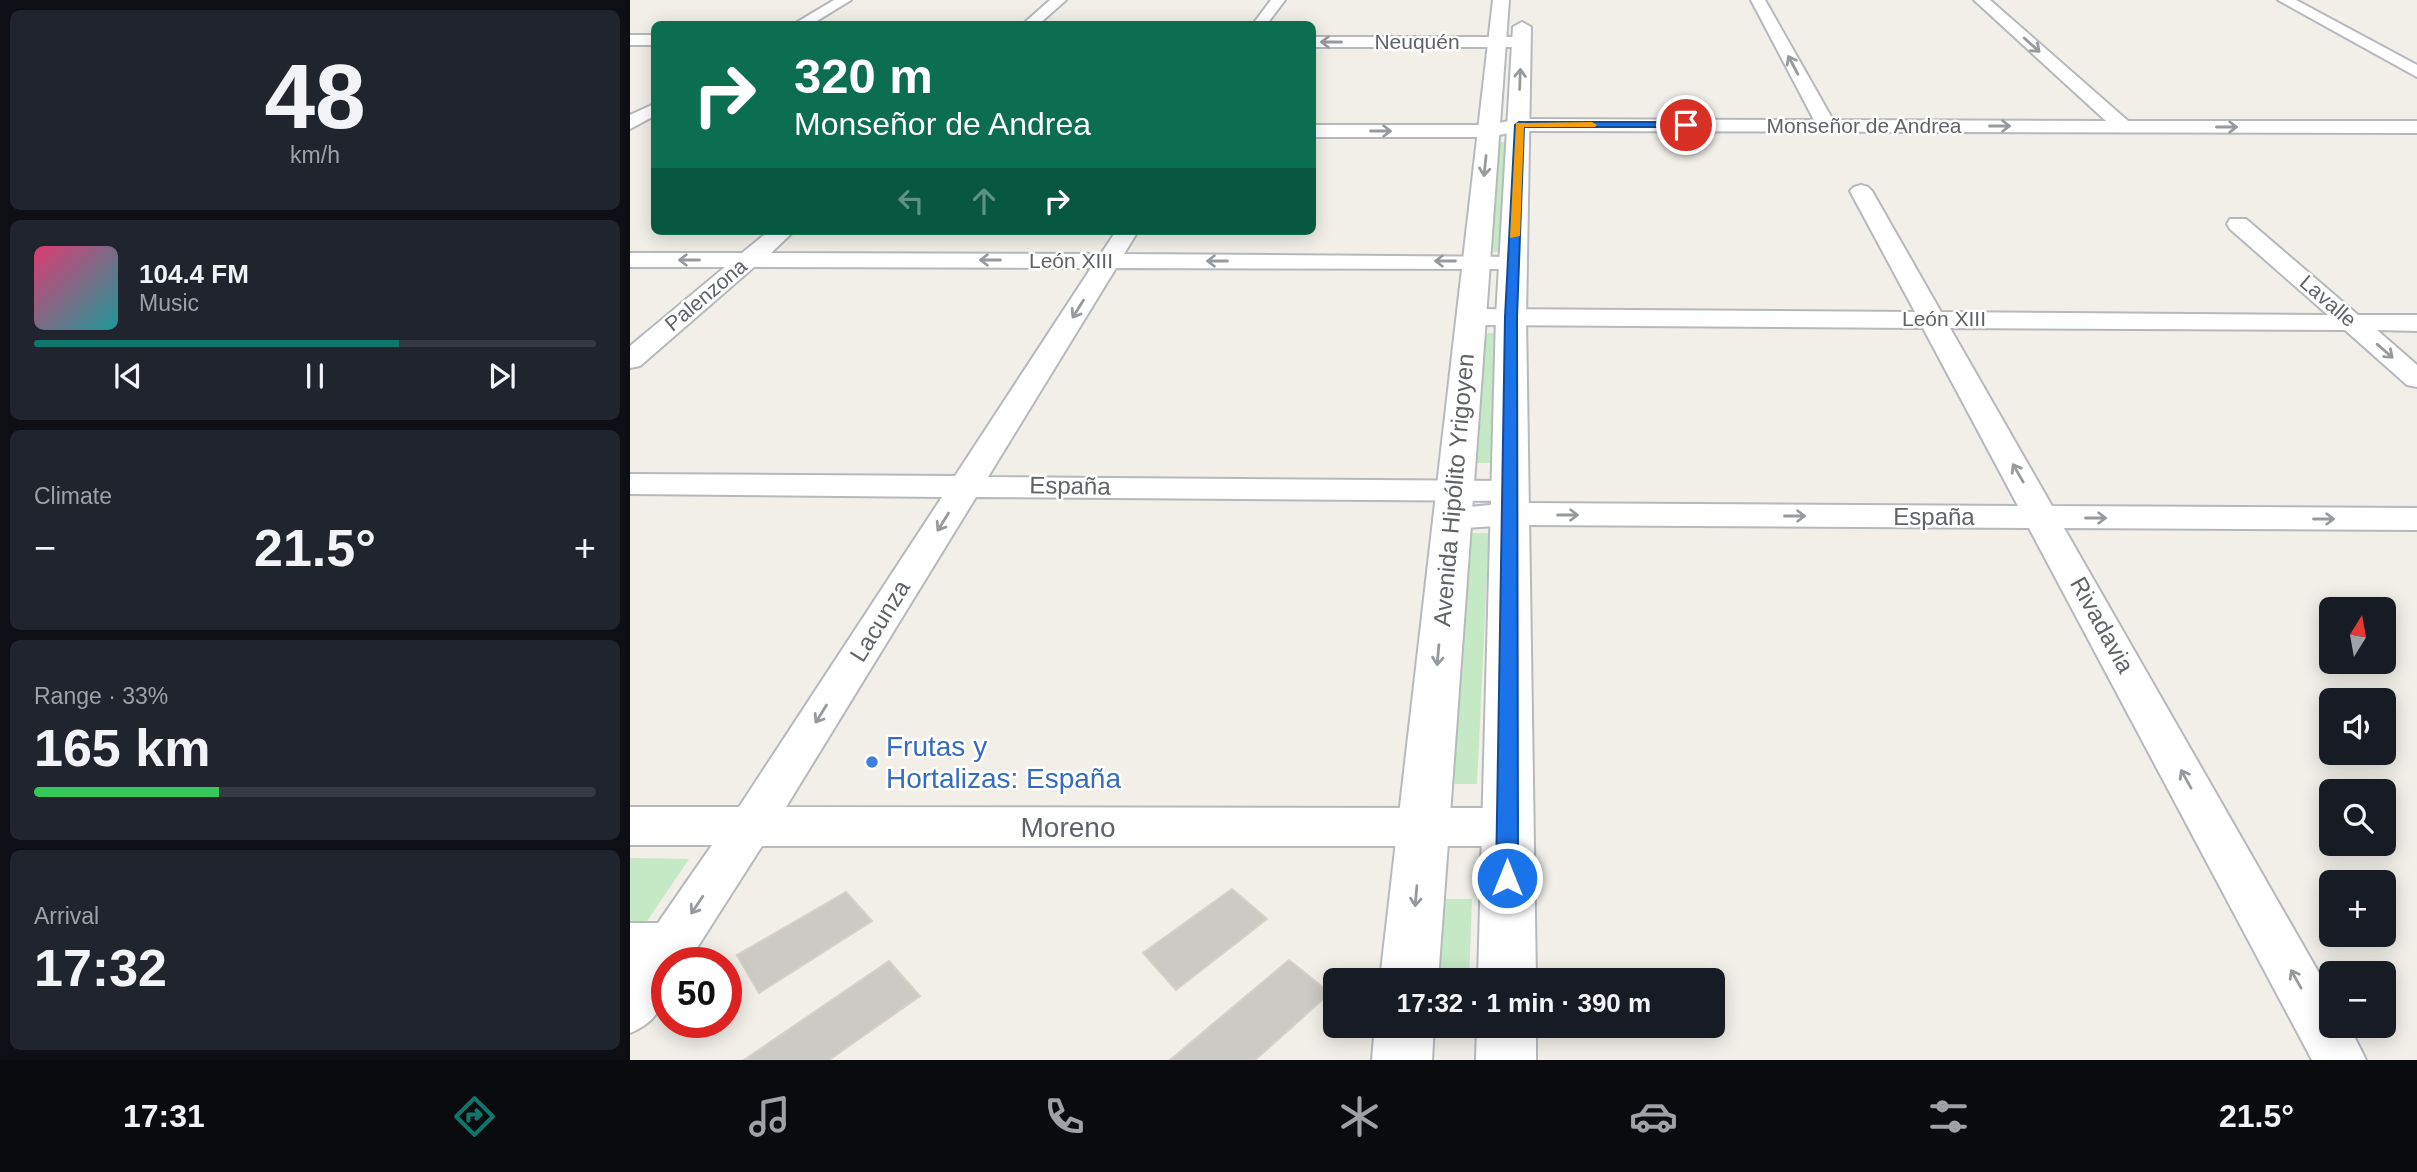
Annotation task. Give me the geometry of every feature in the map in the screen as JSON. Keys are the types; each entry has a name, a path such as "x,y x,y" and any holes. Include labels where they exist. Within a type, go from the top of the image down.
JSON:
{"main road":[{"name":"Avenida Hipólito Yrigoyen","path":"1501,0 1509,42 1504,128 1513,261 1507,968"},
{"name":"Avenida Hipólito Yrigoyen","path":"1509,42 1523,0"},
{"name":"Avenida Hipólito Yrigoyen","path":"1410,968 1476,261 1504,128"},
{"path":"1402,1060 1404,1038"},
{"path":"1507,1038 1507,1060"}],"street":[{"path":"807,21 844,0"},
{"path":"1034,21 1059,0"},
{"path":"1262,21 1278,0"},
{"path":"1758,0 1826,125"},
{"path":"1981,0 2123,127"},
{"path":"2285,0 2417,72"},
{"path":"630,40 651,40"},
{"name":"Neuquén","path":"1316,42 1509,42"},
{"path":"2366,45 2404,45"},
{"path":"630,123 651,111"},
{"name":"Monseñor de Andrea","path":"1316,131 1826,125 2417,127"},
{"path":"630,130 651,131"},
{"name":"Rivadavia","path":"1861,191 2340,1060"},
{"name":"Lavalle","path":"2238,224 2417,379"},
{"name":"Palenzona","path":"630,360 778,235"},
{"name":"León XIII","path":"630,260 748,260 1118,246 1513,261"},
{"name":"Lacunza","path":"630,1008 649,947 750,827 1118,246"},
{"name":"León XIII","path":"1471,317 2417,323"},
{"name":"España","path":"630,484 966,485 1452,504 1510,502 2043,518 2417,519"},
{"name":"Moreno","path":"630,827 1507,827"}],"green space":[{"path":"1495,142 1508,142 1504,252 1488,252"},
{"path":"1482,333 1499,333 1490,463 1469,463"},
{"path":"1467,533 1489,533 1477,784 1448,784"},
{"path":"630,858 689,859 645,924 630,923"},
{"path":"1444,899 1472,899 1469,968 1439,968"}],"building":[{"path":"1232,889 1267,919 1176,990 1143,953"},
{"path":"846,892 872,921 759,993 742,964 742,952"},
{"path":"1289,960 1323,987 1323,999 1255,1060 1170,1060"},
{"path":"889,961 920,996 829,1060 744,1060"}],"slow traffic":[{"path":"1514,236 1519,125 1592,125"}],"place":[{"name":"Frutas y Hortalizas: España","path":"872,762"}],"route":[{"path":"1507,878 1511,317 1519,125 1686,125"}]}
